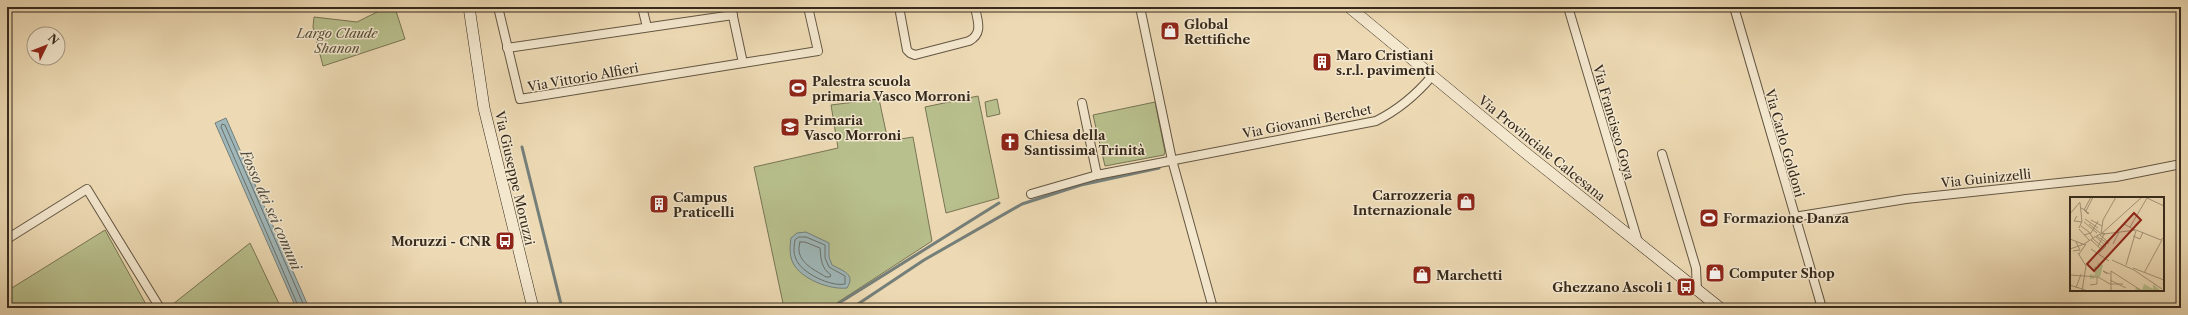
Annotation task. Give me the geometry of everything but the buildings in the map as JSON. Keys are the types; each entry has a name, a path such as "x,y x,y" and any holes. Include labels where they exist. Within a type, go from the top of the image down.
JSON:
{"main road":[{"name":"Via Giuseppe Moruzzi","path":"461,7 474,53 497,166 533,308"},
{"name":"Via Giuseppe Moruzzi","path":"469,7 474,53"},
{"name":"Via Provinciale Calcesana","path":"1349,7 1639,244 1720,308"}],"street":[{"name":"Via Vittorio Alfieri","path":"498,7 520,99 743,63"},
{"path":"642,7 647,27"},
{"path":"507,48 647,27 732,11 743,63 818,51 808,7"},
{"path":"899,7 906,45 910,53 915,55 972,39 978,35 979,28 975,7"},
{"path":"1140,7 1172,160 1213,308"},
{"name":"Via Francisco Goya","path":"1568,7 1639,244"},
{"name":"Via Carlo Goldoni","path":"1734,7 1794,217 1822,308"},
{"name":"Via Giovanni Berchet","path":"1031,194 1098,175 1376,121 1395,110 1416,93 1432,76"},
{"path":"1082,103 1098,175"},
{"path":"1662,154 1696,268 1697,290"},
{"name":"Via Guinizzelli","path":"1794,217 1913,198 2116,177 2181,164"},
{"path":"7,239 87,189 160,308"}],"green space":[{"name":"Largo Claude Shanon","path":"387,7 395,8 405,39 323,66 313,27 314,17 357,22"},
{"path":"978,96 999,198 946,213 925,107"},
{"path":"879,99 888,141 913,137 932,241 829,308 784,308 754,167 838,148 831,105"},
{"path":"997,99 1000,114 987,117 985,102"},
{"path":"1155,102 1165,152 1164,155 1105,166 1093,115"},
{"path":"105,230 148,308 9,308 7,305 7,291"},
{"path":"250,243 281,308 168,308"}],"water":[{"path":"226,118 309,308 296,308 215,123"},
{"path":"806,232 829,243 829,257 832,265 844,271 849,276 850,279 847,288 833,287 817,282 802,274 797,269 791,257 791,238 797,233"}],"waterway":[{"path":"522,147 562,308"},
{"path":"852,308 924,260 1022,204 1081,185 1159,168"},
{"path":"831,308 999,203"}],"place":[{"name":"Global Rettifiche","path":"1170,31"},
{"name":"Maro Cristiani s.r.l. pavimenti","path":"1322,62"},
{"name":"Palestra scuola primaria Vasco Morroni","path":"798,88"},
{"name":"Primaria Vasco Morroni","path":"790,127"},
{"name":"Chiesa della Santissima Trinità","path":"1010,142"},
{"name":"Carrozzeria Internazionale","path":"1466,202"},
{"name":"Campus Praticelli","path":"659,204"},
{"name":"Formazione Danza","path":"1709,218"},
{"name":"Moruzzi - CNR","path":"505,241"},
{"name":"Computer Shop","path":"1715,273"},
{"name":"Marchetti","path":"1422,275"},
{"name":"Ghezzano Ascoli 1","path":"1686,287"}],"water label":[{"name":"Fosso dei sei comuni","path":"271,210"}]}
